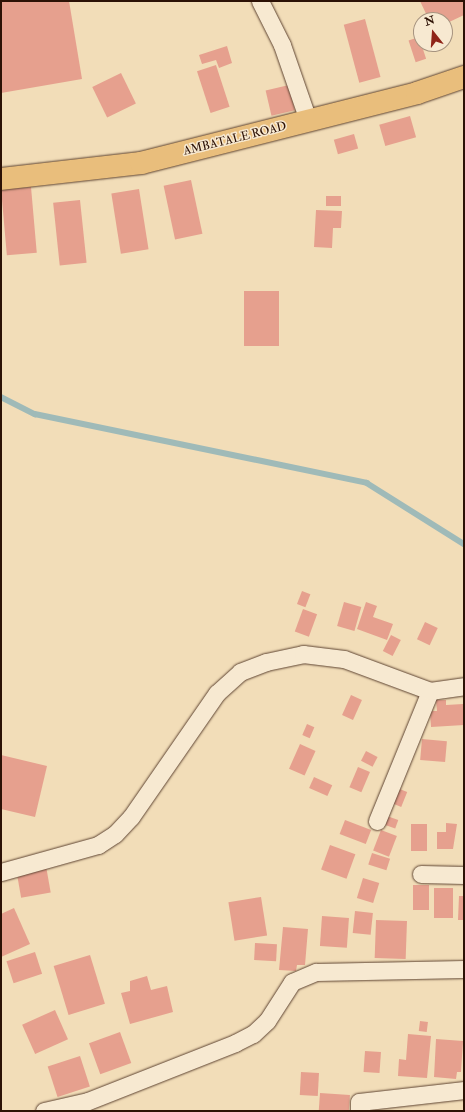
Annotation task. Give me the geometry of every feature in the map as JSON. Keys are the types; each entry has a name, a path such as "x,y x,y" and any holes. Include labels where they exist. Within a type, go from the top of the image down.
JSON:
{"main road":[{"name":"AMBATALE ROAD","path":"1,179 141,163 417,93 464,77"}],"street":[{"path":"260,1 282,45 308,120"},
{"path":"1,872 98,845 115,834 131,817 217,693 240,672 259,664 303,654 344,659 430,691 464,686"},
{"path":"377,821 430,691"},
{"path":"421,874 464,876"},
{"path":"44,1111 88,1101 236,1043 254,1034 267,1021 292,982 316,972 464,969"},
{"path":"359,1111 359,1102 464,1090"}],"building":[{"path":"1,1 69,1 82,79 1,93"},
{"path":"420,1 464,1 464,15 453,20 453,12 425,12"},
{"path":"365,19 381,77 359,83 344,25"},
{"path":"413,39 413,52 424,52 426,59 416,62 409,40"},
{"path":"227,46 232,63 219,68 216,60 202,64 199,55"},
{"path":"216,65 230,107 211,113 197,71"},
{"path":"121,73 136,104 107,118 92,87"},
{"path":"289,85 295,110 271,116 266,90"},
{"path":"410,116 416,137 385,146 379,125"},
{"path":"354,134 358,148 338,154 334,140"},
{"path":"191,180 202,234 175,240 164,186"},
{"path":"31,187 37,253 7,255 1,190"},
{"path":"139,189 149,249 121,254 111,193"},
{"path":"326,196 341,196 341,206 326,206"},
{"path":"80,200 87,263 60,265 53,203"},
{"path":"316,210 342,211 341,228 333,228 332,248 314,247"},
{"path":"244,291 279,291 279,346 244,346"},
{"path":"302,591 310,594 305,607 297,604"},
{"path":"344,602 361,607 354,631 337,626"},
{"path":"366,602 377,606 373,617 393,624 387,640 357,629"},
{"path":"303,609 317,614 309,637 295,632"},
{"path":"425,622 438,628 430,645 417,639"},
{"path":"391,635 401,640 393,656 383,651"},
{"path":"351,695 362,700 353,720 342,715"},
{"path":"436,700 446,700 446,705 463,704 464,725 431,727 430,711 437,711"},
{"path":"307,724 314,727 310,738 302,735"},
{"path":"422,739 447,741 445,762 420,760"},
{"path":"300,744 316,751 305,776 289,769"},
{"path":"366,751 378,757 373,767 361,761"},
{"path":"1,755 47,766 35,817 1,809"},
{"path":"358,767 370,772 361,792 349,787"},
{"path":"314,777 332,785 327,796 309,788"},
{"path":"397,788 407,792 401,807 391,803"},
{"path":"387,816 398,820 395,829 384,824"},
{"path":"345,820 371,830 366,844 340,834"},
{"path":"446,823 457,824 453,849 437,849 437,832 446,832"},
{"path":"411,824 427,824 427,851 411,851"},
{"path":"381,830 397,836 389,857 373,851"},
{"path":"330,845 355,854 346,879 321,869"},
{"path":"372,853 390,859 386,870 368,864"},
{"path":"46,866 51,893 21,898 16,871"},
{"path":"363,878 379,883 373,903 357,898"},
{"path":"413,885 429,885 429,910 413,910"},
{"path":"434,888 453,888 453,918 434,918"},
{"path":"459,896 464,896 464,920 458,920"},
{"path":"261,897 267,936 235,941 228,902"},
{"path":"14,908 30,944 1,957 1,914"},
{"path":"355,911 373,913 371,935 353,933"},
{"path":"322,916 349,918 347,948 320,946"},
{"path":"376,920 407,921 406,959 375,958"},
{"path":"283,927 308,929 305,965 297,965 296,971 279,970"},
{"path":"255,943 277,944 276,961 254,960"},
{"path":"35,952 42,974 14,983 6,961"},
{"path":"90,955 105,1004 69,1015 54,966"},
{"path":"147,976 151,990 167,986 173,1012 130,1024 121,993 130,991 130,981"},
{"path":"55,1010 68,1039 35,1054 22,1025"},
{"path":"420,1021 428,1022 427,1032 419,1031"},
{"path":"120,1032 131,1063 100,1074 89,1043"},
{"path":"408,1034 431,1036 427,1078 398,1076 399,1059 406,1060"},
{"path":"436,1039 463,1041 461,1072 457,1072 456,1079 434,1077"},
{"path":"365,1051 381,1052 379,1073 364,1072"},
{"path":"80,1056 90,1086 58,1097 48,1067"},
{"path":"301,1072 319,1073 318,1096 300,1095"},
{"path":"320,1093 350,1095 349,1111 319,1111"}],"waterway":[{"path":"1,397 35,414 367,483 464,544"}]}
